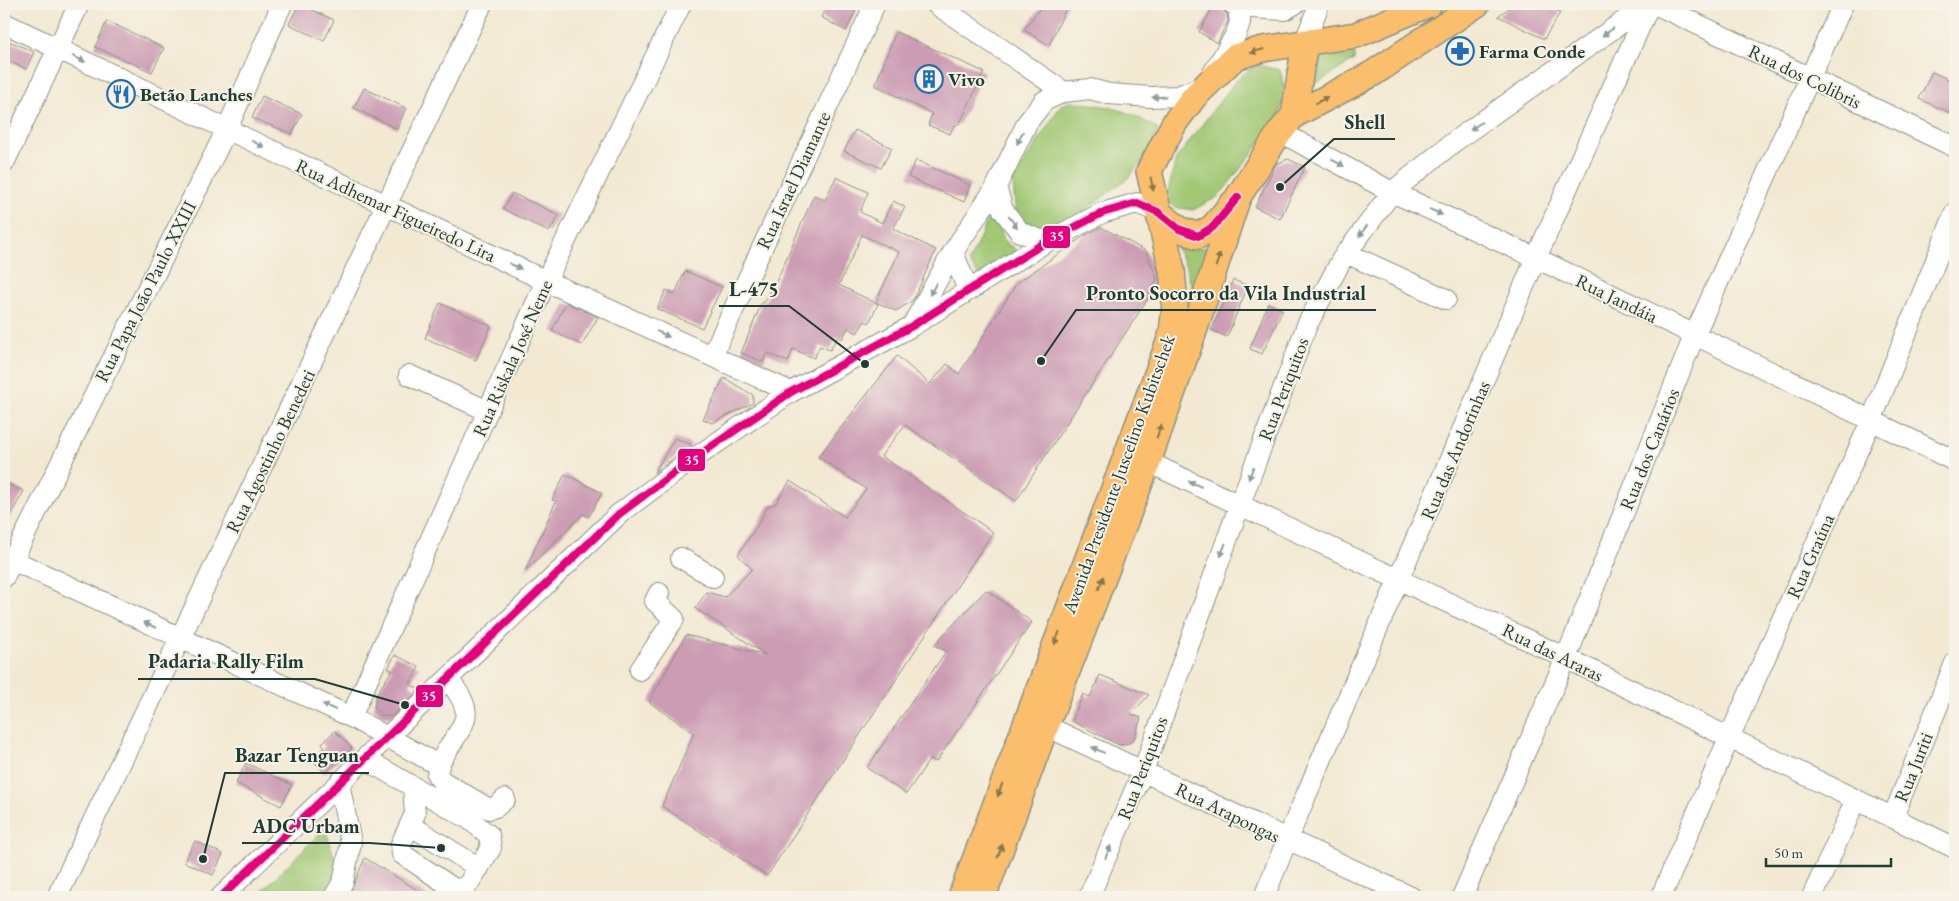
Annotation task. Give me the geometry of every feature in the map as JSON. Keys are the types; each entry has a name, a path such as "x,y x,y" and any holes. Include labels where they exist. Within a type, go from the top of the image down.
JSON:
{"main road":[{"name":"Avenida Presidente Juscelino Kubitschek","path":"961,897 1172,334 1174,303 1172,270 1149,171 1175,122 1206,85 1235,57 1263,49 1356,35 1429,4"},
{"path":"1287,123 1372,74 1477,4"},
{"path":"1287,123 1305,42"},
{"name":"Avenida Presidente Juscelino Kubitschek","path":"983,897 1046,726 1148,462 1238,198 1287,123"},
{"path":"1158,212 1179,229 1198,236 1213,227 1238,198"}],"street":[{"path":"4,163 79,4"},
{"name":"Rua Papa João Paulo XXIII","path":"6,564 227,129 282,4"},
{"name":"Rua Agostinho Benedeti","path":"58,897 482,4"},
{"name":"Rua Riskala José Neme","path":"350,717 546,281 681,4"},
{"name":"Rua Israel Diamante","path":"712,356 874,4"},
{"path":"936,4 1064,92"},
{"path":"912,326 954,252 996,187 1027,123 1044,101 1064,92 1090,90 1108,94 1151,97 1178,96 1206,85 1236,34 1240,22 1235,6 1284,10 1294,4"},
{"path":"1305,42 1319,4"},
{"path":"1356,35 1405,4"},
{"name":"Rua Periquitos","path":"1089,897 1143,771 1240,504 1308,325 1346,253 1392,192 1455,141 1649,4"},
{"name":"Rua das Andorinhas","path":"1264,897 1536,258 1649,4"},
{"name":"Rua dos Colibris","path":"1655,4 1955,147"},
{"name":"Rua dos Canários","path":"1462,897 1566,658 1694,336 1811,79 1843,4"},
{"name":"Rua Adhemar Figueiredo Lira","path":"4,23 546,281 791,392"},
{"path":"1024,66 1044,101"},
{"name":"Rua Jandáia","path":"1287,123 1392,192 1536,258 1955,461"},
{"path":"996,187 1003,210 1020,232 1046,242"},
{"path":"221,897 619,514 686,464 791,392 912,326 1046,242 1102,213 1137,203 1158,212"},
{"name":"Rua Graúna","path":"1661,897 1729,738 1870,421 1955,213"},
{"path":"954,252 968,290"},
{"path":"1346,253 1446,299"},
{"path":"409,375 488,411"},
{"name":"Rua das Araras","path":"1148,462 1566,658 1955,848"},
{"path":"681,558 713,577"},
{"path":"6,564 180,639 350,717 438,764"},
{"path":"640,670 674,619 655,601 659,593"},
{"name":"Rua Juriti","path":"1893,817 1955,663"},
{"path":"448,679 460,694 464,703 465,722 438,764 437,774 442,781 490,809 496,807 505,799"},
{"name":"Rua Arapongas","path":"1046,726 1411,897"},
{"path":"364,759 414,787 469,819 489,835 491,848 467,886 456,890 402,854 401,844 415,814 414,787"},
{"path":"334,897 343,882 351,843 339,783"},
{"path":"1812,897 1856,800"},
{"path":"410,825 479,868"}],"green space":[{"path":"1355,49 1354,60 1316,84 1323,50"},
{"path":"1256,65 1280,70 1286,94 1277,121 1219,196 1193,210 1174,207 1166,200 1176,159 1237,79"},
{"path":"1071,102 1117,109 1137,117 1158,130 1151,150 1128,178 1087,209 1049,234 1016,219 1013,180 1061,105"},
{"path":"992,211 1004,241 1021,254 982,280 969,262"},
{"path":"1214,246 1196,304 1186,266 1176,247 1190,250"},
{"path":"325,828 338,869 321,897 256,897"}],"building":[{"path":"299,4 334,20 324,41 289,24"},
{"path":"828,4 859,4 846,31 821,17"},
{"path":"1043,4 1068,4 1049,45 1024,30"},
{"path":"1215,4 1227,14 1228,21 1217,43 1199,32"},
{"path":"1515,4 1544,4 1560,13 1544,39 1498,16"},
{"path":"107,21 164,48 152,72 95,47"},
{"name":"Vivo","path":"896,32 984,72 960,123 954,126 950,134 928,125 932,114 875,85"},
{"path":"4,39 34,52 26,69 4,59"},
{"path":"1932,72 1955,82 1955,115 1919,99"},
{"path":"364,88 406,108 397,129 354,108"},
{"path":"262,96 302,114 292,134 252,118"},
{"path":"855,130 892,148 881,168 844,151"},
{"path":"1288,159 1305,167 1280,219 1255,207 1276,164"},
{"path":"916,160 970,185 964,202 908,177"},
{"path":"836,177 868,192 860,212 882,223 893,201 905,207 893,229 936,250 915,296 912,301 896,311 876,302 899,252 862,235 839,285 878,304 869,323 865,321 857,333 848,328 842,339 837,337 830,350 820,346 814,358 793,349 788,362 767,353 763,362 741,353 762,302 764,303 776,282 814,195 825,200"},
{"path":"512,193 559,215 549,232 503,209"},
{"path":"1101,227 1146,251 1157,278 1147,300 1016,501 905,425 881,456 993,532 767,876 662,806 694,733 649,702 686,635 766,655 695,608 707,592 725,597 752,569 738,555 768,506 776,503 790,481 845,517 866,489 818,457 897,356 930,384 947,364 959,374 1017,283 1084,236"},
{"path":"685,271 722,287 702,328 657,309 666,290 675,294"},
{"path":"1233,280 1248,286 1227,337 1211,330"},
{"path":"440,303 491,326 476,360 425,338"},
{"path":"566,303 598,317 582,345 552,331"},
{"path":"1268,303 1283,310 1262,354 1250,349"},
{"path":"724,378 753,395 753,403 712,423 703,419"},
{"path":"675,438 692,445 654,473"},
{"path":"565,474 602,493 589,517 583,514 525,571 556,501 552,500"},
{"path":"4,482 24,491 4,527"},
{"path":"986,590 1032,622 936,762 930,759 906,794 867,768 946,651 934,645"},
{"path":"395,655 419,667 410,684 419,690 391,717 382,715 374,708 376,695 392,670 388,668"},
{"path":"1100,675 1149,695 1131,714 1141,718 1134,739 1129,743 1119,745 1072,721 1083,694 1090,697"},
{"path":"335,731 352,748 325,773 312,759 325,747 322,743"},
{"path":"246,763 292,785 281,806 236,783"},
{"path":"195,841 223,854 213,875 184,862"},
{"path":"365,858 429,897 348,897"}],"transit line":[{"name":"35","path":"221,897 619,514 686,464 791,392 912,326 1046,242 1102,213 1137,203 1158,212 1179,229 1198,236 1213,227 1238,197"}],"place":[{"name":"Farma Conde","path":"1460,51"},
{"name":"Vivo","path":"929,79"},
{"name":"Betão Lanches","path":"121,94"},
{"name":"Shell","path":"1280,187"},
{"name":"Pronto Socorro da Vila Industrial","path":"1041,361"},
{"name":"L-475","path":"865,364"},
{"name":"Padaria Rally Film","path":"405,705"},
{"name":"ADC Urbam","path":"441,848"},
{"name":"Bazar Tenguan","path":"203,859"}]}
